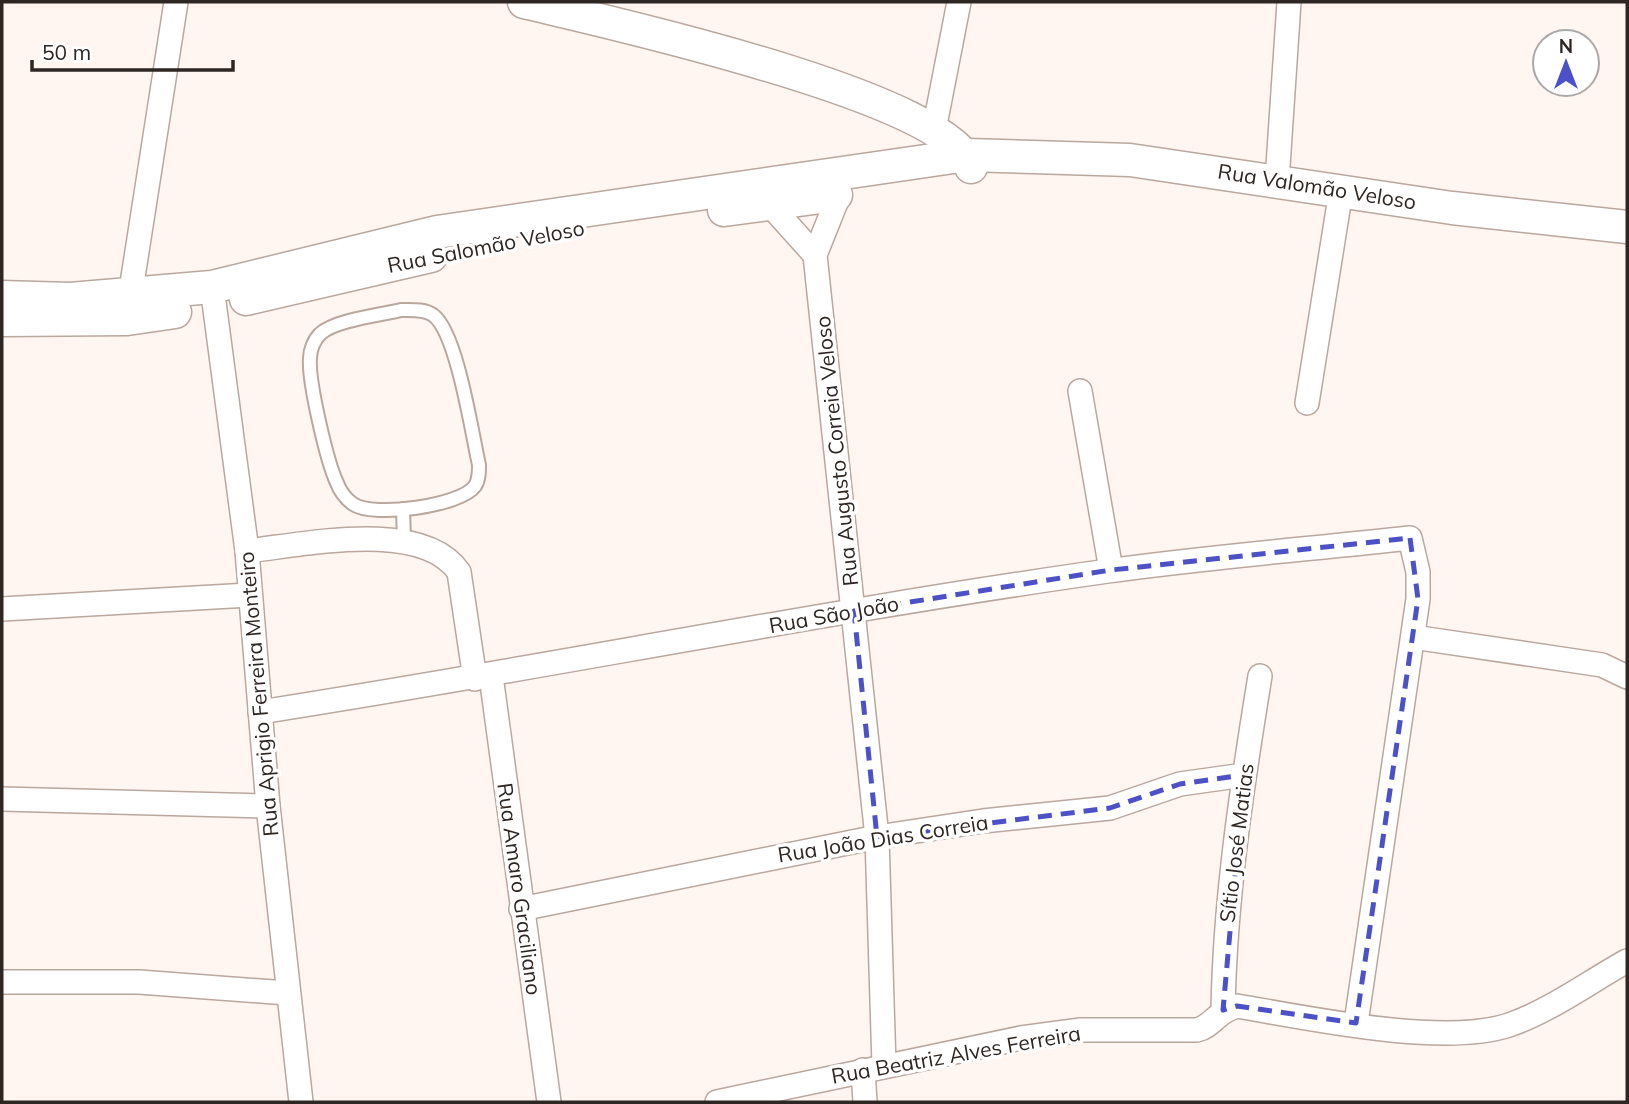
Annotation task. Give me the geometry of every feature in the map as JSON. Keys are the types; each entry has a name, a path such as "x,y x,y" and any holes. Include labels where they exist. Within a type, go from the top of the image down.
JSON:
{"street":[{"path":"129,308 176,2"},
{"path":"526,2 772,67 852,92 934,130 969,163"},
{"path":"934,130 959,2"},
{"path":"1277,181 1289,2"},
{"name":"Rua Valomão Veloso","path":"969,163 1007,156 1130,160 1452,208 1627,227"},
{"name":"Rua Salomão Veloso","path":"214,296 437,232 969,163"},
{"name":"Rua Salomão Veloso","path":"2,320 129,308 214,296 568,229 839,195 969,163"},
{"path":"1307,403 1342,191"},
{"name":"Rua Augusto Correia Veloso","path":"839,195 815,254 877,837 873,1068 865,1102"},
{"path":"770,205 815,254"},
{"name":"Rua Aprigio Ferreira Monteiro","path":"214,296 247,551 268,806 301,1102"},
{"name":"Rua Salomão Veloso","path":"2,297 70,299 129,308"},
{"path":"1080,391 1111,570"},
{"path":"247,551 380,538 404,540"},
{"name":"Rua São João","path":"260,712 483,677 854,611 1111,570 1410,538 1418,572 1413,637"},
{"name":"Rua Amaro Graciliano","path":"404,540 438,552 452,561 458,572 483,677 549,1102"},
{"path":"2,608 249,595"},
{"path":"1356,1023 1413,637 1602,665 1627,677"},
{"name":"Sítio José Matias","path":"1223,1010 1224,962 1244,775 1260,677"},
{"name":"Rua João Dias Correia","path":"521,909 877,837 983,821 1110,808 1180,783 1244,775"},
{"path":"2,799 268,806"},
{"path":"1223,1010 1237,1006 1432,1032 1489,1030 1534,1013 1627,961"},
{"path":"2,982 139,982 287,993"},
{"name":"Rua Beatriz Alves Ferreira","path":"717,1102 1021,1038 1081,1030 1196,1030 1207,1027 1223,1010"}],"lane":[{"path":"401,310 421,310 433,314 443,326 452,346 479,465 474,487 454,499 403,509 357,506 337,485 310,376 310,357 322,333 338,325 401,310"},
{"path":"403,509 404,540"}],"highlighted area":[{"path":"1410,538 1418,599 1356,1023 1237,1006 1223,1010 1244,775 1180,784 1110,808 877,837 854,611 1111,570"}]}
